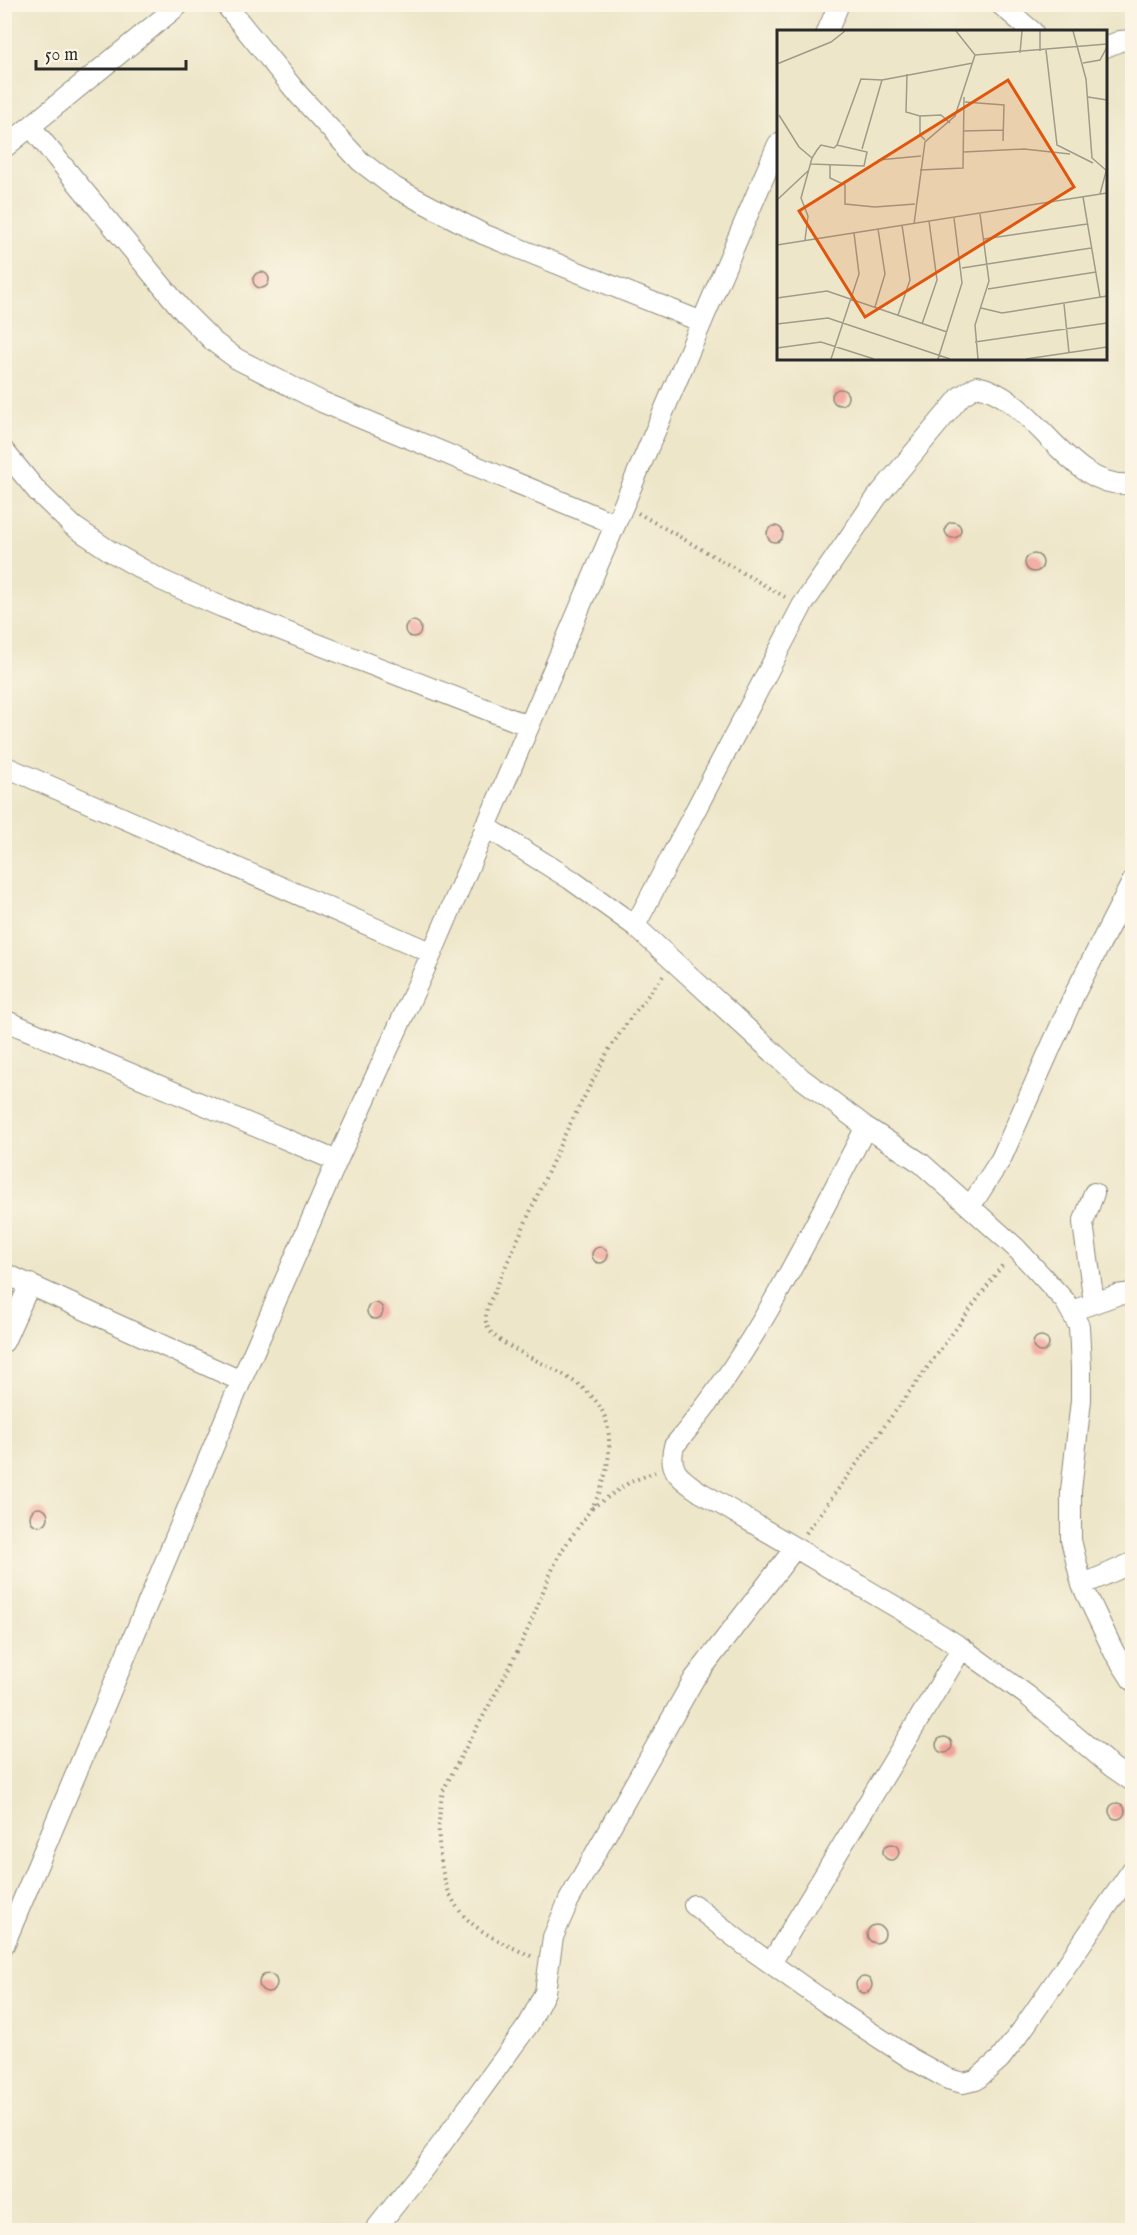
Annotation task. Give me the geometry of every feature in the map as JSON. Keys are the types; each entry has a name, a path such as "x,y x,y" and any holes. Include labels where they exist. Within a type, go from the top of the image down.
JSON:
{"street":[{"path":"4,148 180,4"},
{"path":"225,4 298,94 360,161 394,187 483,234 702,322"},
{"path":"828,30 839,4"},
{"path":"1000,4 1031,30"},
{"path":"1107,47 1120,41 1132,40"},
{"path":"31,127 182,310 214,342 237,359 322,402 615,524"},
{"path":"4,1945 241,1380 432,953 777,146"},
{"path":"634,926 802,606 877,497 961,396 978,386 998,394 1088,472 1115,484 1132,484"},
{"path":"4,452 37,491 73,526 110,551 161,580 222,607 529,726"},
{"path":"4,766 432,953"},
{"path":"485,826 570,879 634,926 801,1078 866,1127 921,1163 1016,1248 1065,1301 1078,1326 1081,1378 1081,1400 1071,1491 1071,1540 1082,1585 1114,1652 1132,1680"},
{"path":"970,1207 1001,1159 1075,993 1132,882"},
{"path":"4,1020 337,1161"},
{"path":"866,1127 771,1305 731,1373 674,1446 671,1457 673,1465 681,1478 700,1492 962,1648 1028,1696 1112,1767 1132,1781"},
{"path":"1094,1193 1083,1223 1094,1303"},
{"path":"4,1273 241,1380"},
{"path":"4,1342 30,1284"},
{"path":"1071,1310 1117,1295 1132,1293"},
{"path":"375,2230 424,2168 529,2024 545,1992 553,1937 569,1900 694,1679 795,1548"},
{"path":"1082,1585 1132,1563"},
{"path":"771,1963 962,1648"},
{"path":"694,1905 771,1963 910,2058 948,2079 963,2083 976,2080 1000,2059 1132,1870"}],"path":[{"path":"623,504 802,606"},
{"path":"548,1963 482,1931 466,1918 453,1900 440,1859 439,1808 442,1791 526,1632 558,1558 591,1509 600,1491 609,1448 607,1424 601,1407 578,1385 497,1338 490,1330 486,1317 487,1308 564,1136 608,1051 674,962"},
{"path":"795,1548 1016,1248"},
{"path":"591,1509 630,1482 673,1465"}],"building":[{"path":"258,272 264,272 269,280 267,286 258,288 253,283 253,277"},
{"path":"837,389 843,389 848,397 846,403 837,405 832,400 832,394"},
{"path":"950,522 956,522 961,530 959,536 950,538 945,533 945,527"},
{"path":"772,526 778,526 783,534 781,540 772,542 767,537 767,531"},
{"path":"1034,554 1040,557 1043,563 1040,569 1034,572 1028,569 1025,563 1028,557"},
{"path":"410,621 416,621 421,629 419,635 410,637 405,632 405,626"},
{"path":"597,1247 603,1247 608,1255 606,1261 597,1263 592,1258 592,1252"},
{"path":"372,1303 378,1303 383,1311 381,1317 372,1319 367,1314 367,1308"},
{"path":"1038,1336 1044,1336 1049,1344 1047,1350 1038,1352 1033,1347 1033,1341"},
{"path":"39,1508 45,1511 48,1517 45,1523 39,1526 33,1523 30,1517 33,1511"},
{"path":"941,1737 947,1737 952,1745 950,1751 941,1753 936,1748 936,1742"},
{"path":"1114,1803 1120,1803 1125,1811 1123,1817 1114,1819 1109,1814 1109,1808"},
{"path":"888,1844 894,1844 899,1852 897,1858 888,1860 883,1855 883,1849"},
{"path":"876,1925 882,1928 885,1934 882,1940 876,1943 870,1940 867,1934 870,1928"},
{"path":"268,1974 274,1977 277,1983 274,1989 268,1992 262,1989 259,1983 262,1977"},
{"path":"861,1977 867,1977 872,1985 870,1991 861,1993 856,1988 856,1982"}]}
